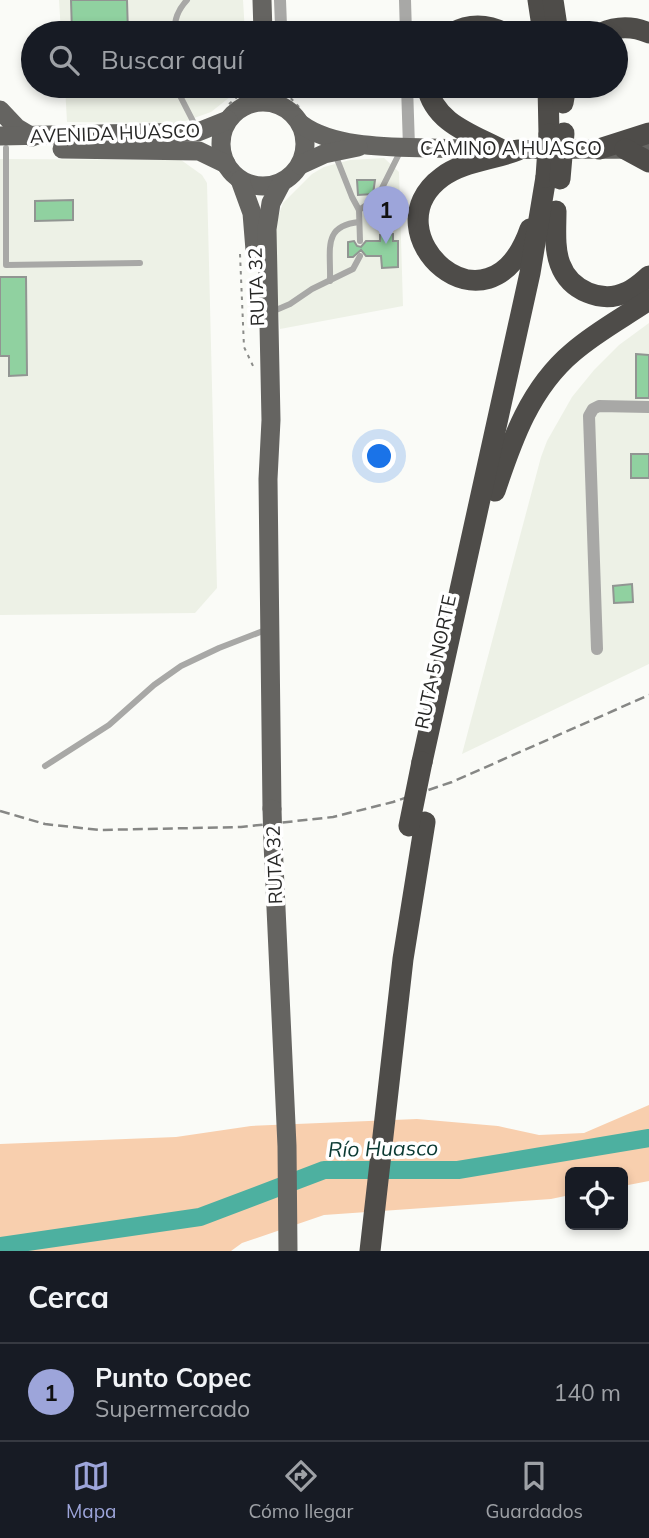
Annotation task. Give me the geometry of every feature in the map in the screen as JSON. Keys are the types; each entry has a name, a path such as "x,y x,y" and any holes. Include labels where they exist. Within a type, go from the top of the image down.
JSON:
{"highway":[{"path":"538,0 541,21"},
{"path":"553,0 556,21"},
{"path":"628,27 649,33"},
{"path":"431,98 443,117 458,128 510,150"},
{"name":"RUTA 5 NORTE","path":"356,1251 417,824 550,182 559,110"},
{"path":"599,149 649,133"},
{"path":"625,149 649,162"},
{"path":"510,150 458,169 436,182 426,195 421,209 420,234 434,261 454,275 476,280 498,274 511,264 522,249 550,182"},
{"name":"RUTA 5 NORTE","path":"429,762 542,284 556,211 550,182"},
{"path":"556,211 559,262 576,286 597,296 614,296 634,288 649,276"},
{"path":"495,491 521,421 543,384 577,348 649,300"},
{"name":"RUTA 5 NORTE","path":"370,1251 388,1020"}],"main road":[{"path":"251,0 254,21"},
{"path":"258,21 262,0"},
{"path":"246,105 248,98"},
{"path":"281,98 301,124 306,140 300,165 282,182 265,186 240,180 226,164 220,141 228,120 246,105 267,102 288,109"},
{"path":"0,110 32,137"},
{"name":"AVENIDA HUASCO","path":"2,144 32,137 198,132 228,120"},
{"name":"CAMINO A HUASCO","path":"301,124 326,137 373,145 510,150 649,149"},
{"name":"AVENIDA HUASCO","path":"2,144 200,151 226,164"},
{"name":"CAMINO A HUASCO","path":"300,165 334,152 373,145"},
{"name":"RUTA 32","path":"240,180 250,206 254,231 271,420 268,479 272,809 287,1146 288,1251"},
{"name":"RUTA 32","path":"268,479 262,439 259,379 262,313 267,229 271,203 282,182"}],"street":[{"path":"280,0 281,21"},
{"path":"405,0 405,21"},
{"path":"406,147 407,98"},
{"path":"597,649 590,416 593,409 599,406 649,407"}],"lane":[{"path":"175,21 178,10 187,0"},
{"path":"181,98 198,132"},
{"path":"2,144 6,265 140,263"},
{"path":"359,210 377,198 406,147"},
{"path":"334,152 359,210 360,241"},
{"path":"330,281 333,234 341,225 359,222"},
{"path":"262,313 290,304 356,267 360,256"},
{"path":"45,766 109,725 154,685 181,666 270,629"}],"path":[{"path":"254,231 240,245 244,346 259,379"}],"shaded area":[{"path":"59,0 243,0 244,21 60,21"},
{"path":"66,98 229,98 211,112 180,123 67,122"},
{"path":"384,158 399,172 403,306 280,329 275,226 283,203 312,174 324,167 350,160"},
{"path":"0,159 181,160 202,175 207,183 217,588 195,613 0,615"},
{"path":"649,323 649,664 462,754 547,441 572,397 594,370 619,345"},
{"path":"649,1105 649,1181 628,1185 628,1167 565,1167 565,1196 324,1215 242,1243 231,1251 0,1251 0,1144 176,1137 251,1126 417,1119 498,1126 539,1135 584,1133"}],"building":[{"path":"71,0 127,0 128,21 72,21"},
{"path":"357,180 375,180 373,194 358,195"},
{"path":"73,200 73,220 35,221 35,201"},
{"path":"393,234 393,241 398,241 398,267 382,268 381,256 366,256 361,250 353,257 348,257 348,242 354,241 361,247 366,241 380,241 380,235"},
{"path":"0,277 26,277 27,375 9,376 9,356 0,356"},
{"path":"636,354 649,355 649,398 636,398"},
{"path":"631,454 649,454 649,478 631,478"},
{"path":"632,584 633,602 614,603 613,586"}],"waterway":[{"name":"Río Huasco","path":"0,1246 200,1217 324,1170 458,1170 649,1138"}],"railway":[{"path":"0,811 45,824 100,830 241,827 333,817 393,802 452,782 649,695"}],"place":[{"name":"Punto Copec","path":"386,244"}]}
